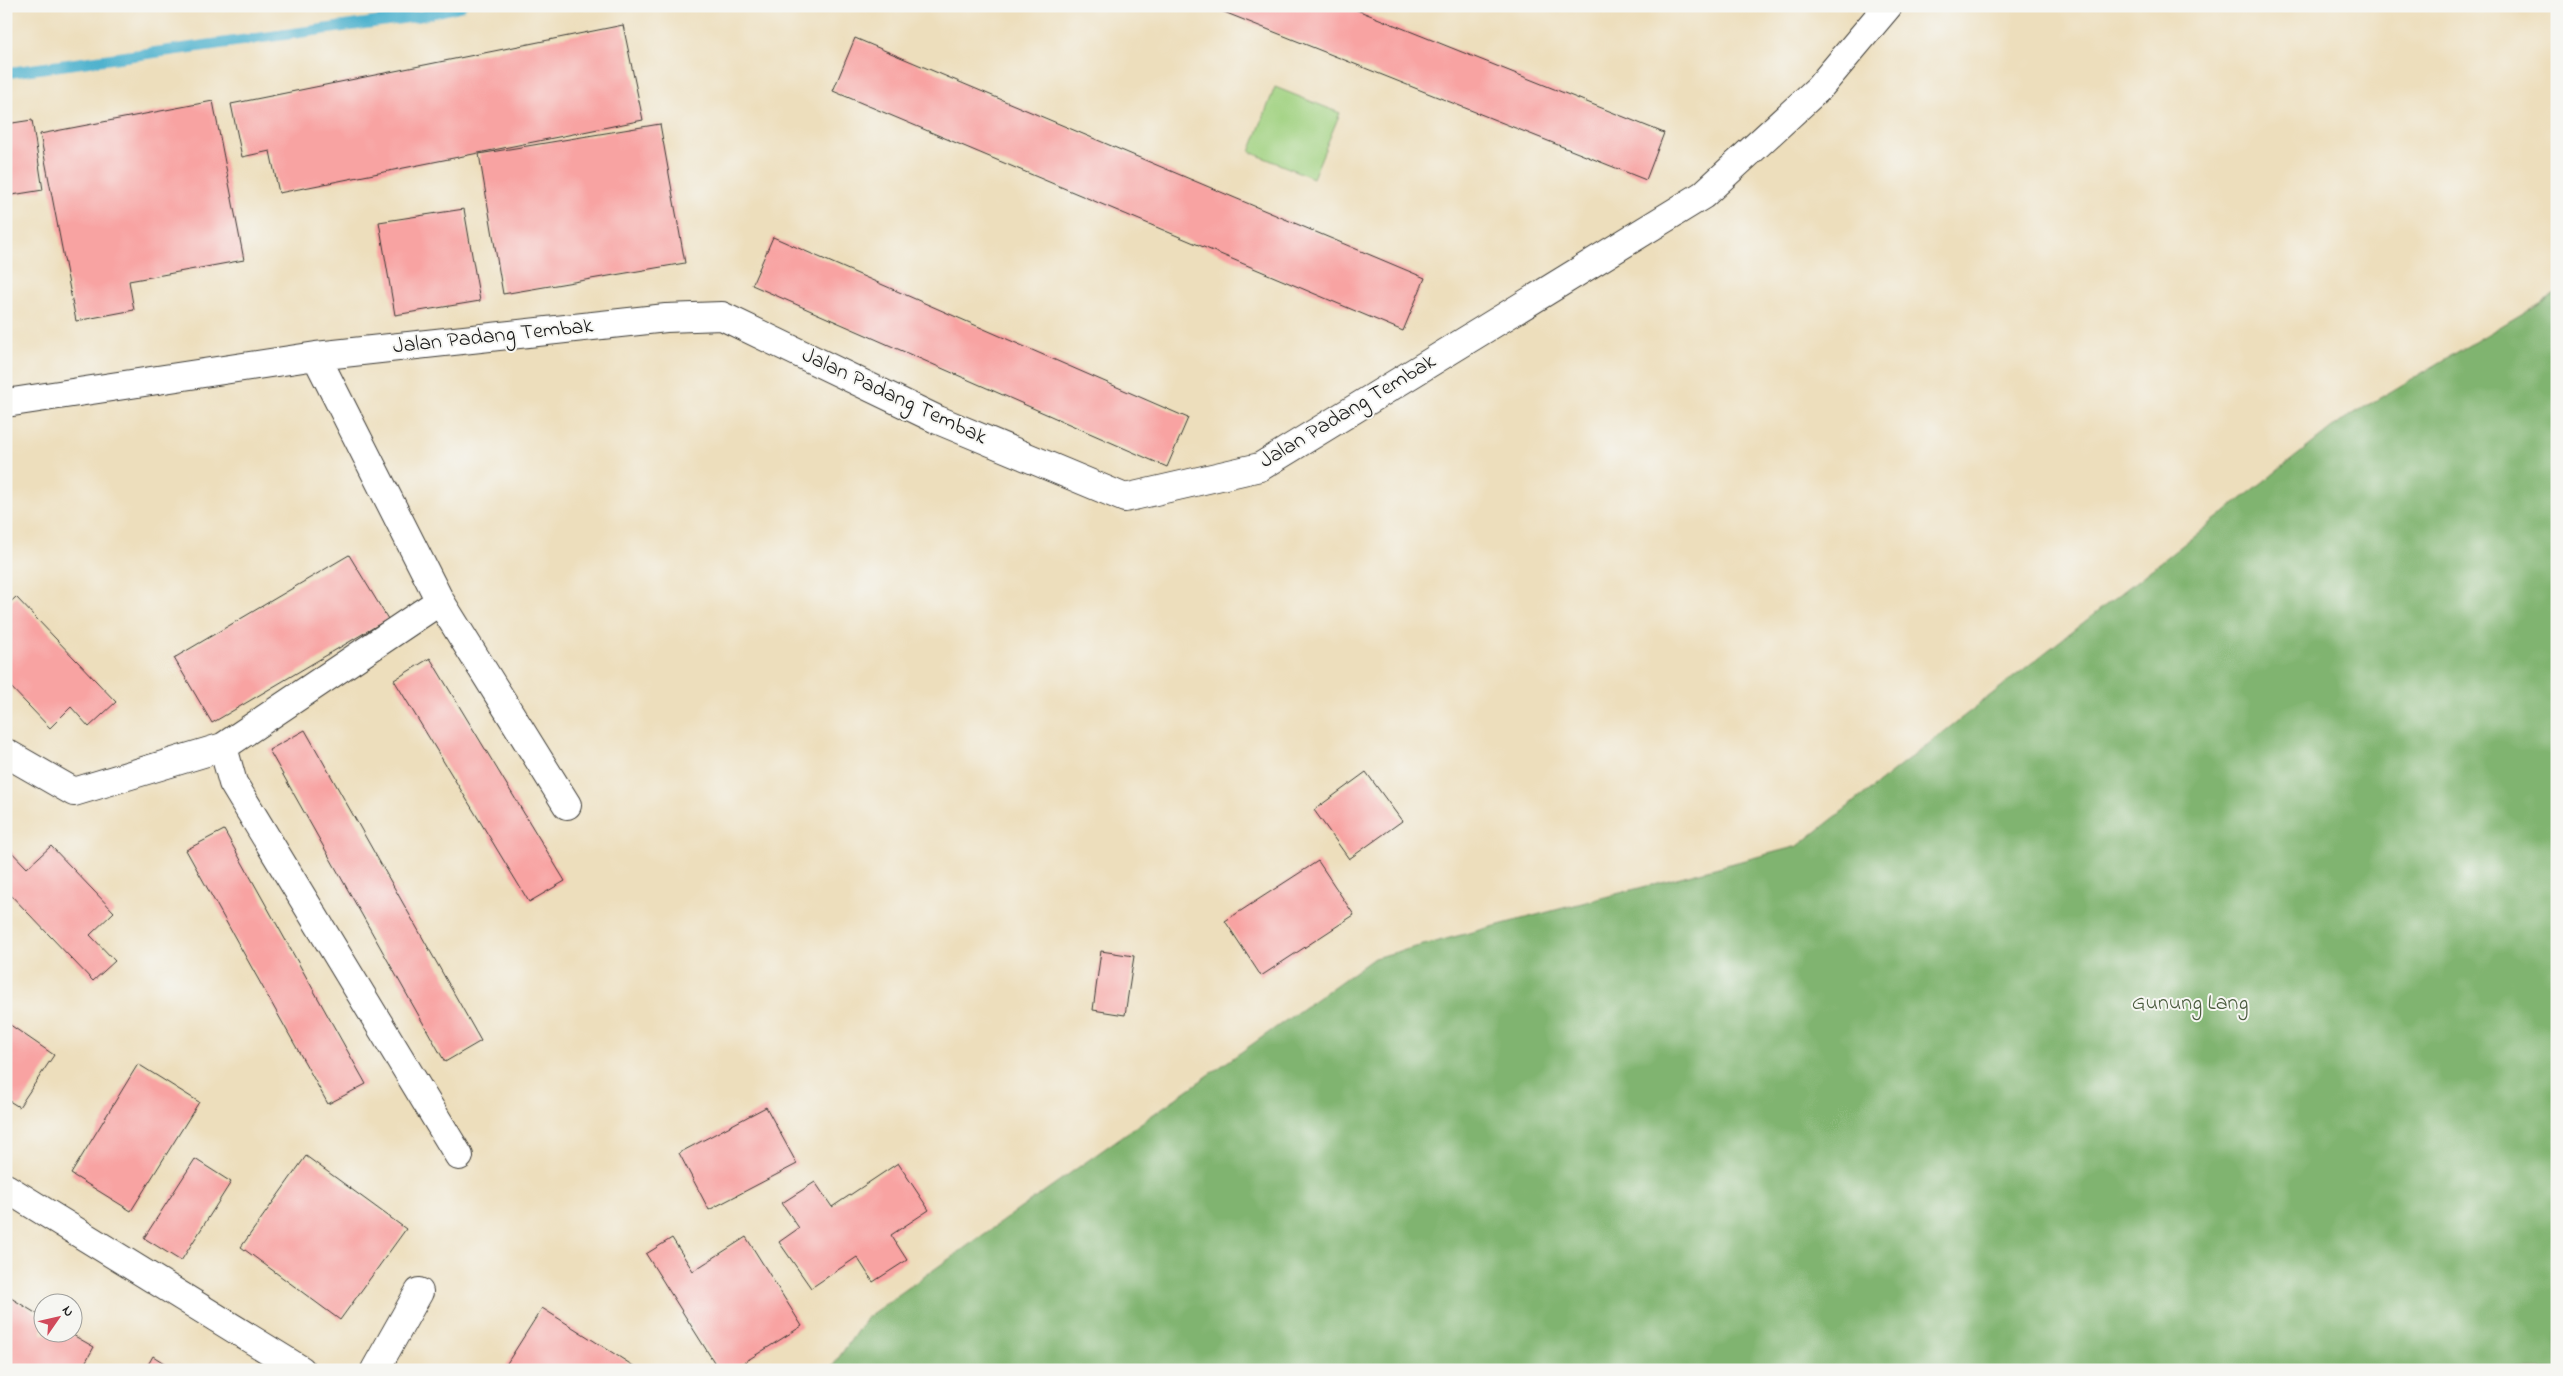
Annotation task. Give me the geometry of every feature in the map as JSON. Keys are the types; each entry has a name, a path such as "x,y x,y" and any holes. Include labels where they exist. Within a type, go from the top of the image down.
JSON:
{"street":[{"name":"Jalan Padang Tembak","path":"6,403 316,356 666,318 722,316 938,420 1125,498 1260,467 1703,196 1819,88 1888,6"},
{"path":"316,356 440,600 567,805"},
{"path":"6,753 74,792 223,747 440,600"},
{"path":"223,747 233,783 459,1156"},
{"path":"6,1188 301,1370"},
{"path":"375,1370 419,1292"}],"green space":[{"path":"1275,87 1340,113 1313,178 1250,152"},
{"name":"Gunung Lang","path":"2557,293 2557,1370 830,1370 867,1317 1374,958 1798,846 2341,421"}],"building":[{"path":"1215,6 1347,6 1664,133 1646,180 1214,8"},
{"path":"623,25 643,120 279,193 270,151 242,157 231,104"},
{"path":"855,38 1425,278 1403,331 833,91"},
{"path":"213,101 244,260 129,281 134,310 76,321 40,134"},
{"path":"32,120 43,190 6,196 6,124"},
{"path":"660,124 685,263 503,294 479,154"},
{"path":"464,209 480,301 395,315 379,222"},
{"path":"773,237 1188,418 1167,467 752,285"},
{"path":"349,555 388,619 212,723 174,658"},
{"path":"16,597 116,702 89,727 71,707 50,728 6,682 6,606"},
{"path":"430,658 565,881 529,902 394,680"},
{"path":"305,730 481,1041 445,1062 269,750"},
{"path":"1366,772 1402,821 1349,859 1314,810"},
{"path":"224,830 366,1084 328,1104 186,850"},
{"path":"6,846 27,868 51,846 114,912 90,935 115,961 93,981 6,890"},
{"path":"1318,861 1354,915 1261,976 1225,921"},
{"path":"1101,951 1134,956 1125,1015 1093,1010"},
{"path":"6,1022 54,1055 19,1107 6,1099"},
{"path":"138,1064 199,1102 131,1211 71,1174"},
{"path":"766,1107 797,1164 709,1210 679,1153"},
{"path":"306,1156 406,1229 340,1320 241,1247"},
{"path":"195,1159 231,1182 181,1261 144,1238"},
{"path":"898,1163 929,1210 891,1235 907,1260 873,1282 857,1257 811,1288 779,1242 799,1228 782,1203 815,1182 832,1207"},
{"path":"746,1237 802,1326 732,1370 719,1370 646,1254 672,1238 693,1271"},
{"path":"6,1295 32,1311 32,1344 82,1344 82,1340 94,1347 81,1370 6,1370"},
{"path":"542,1308 640,1370 506,1370 504,1368"},
{"path":"153,1356 175,1370 145,1370"}],"waterway":[{"path":"6,73 420,16 461,6"}]}
